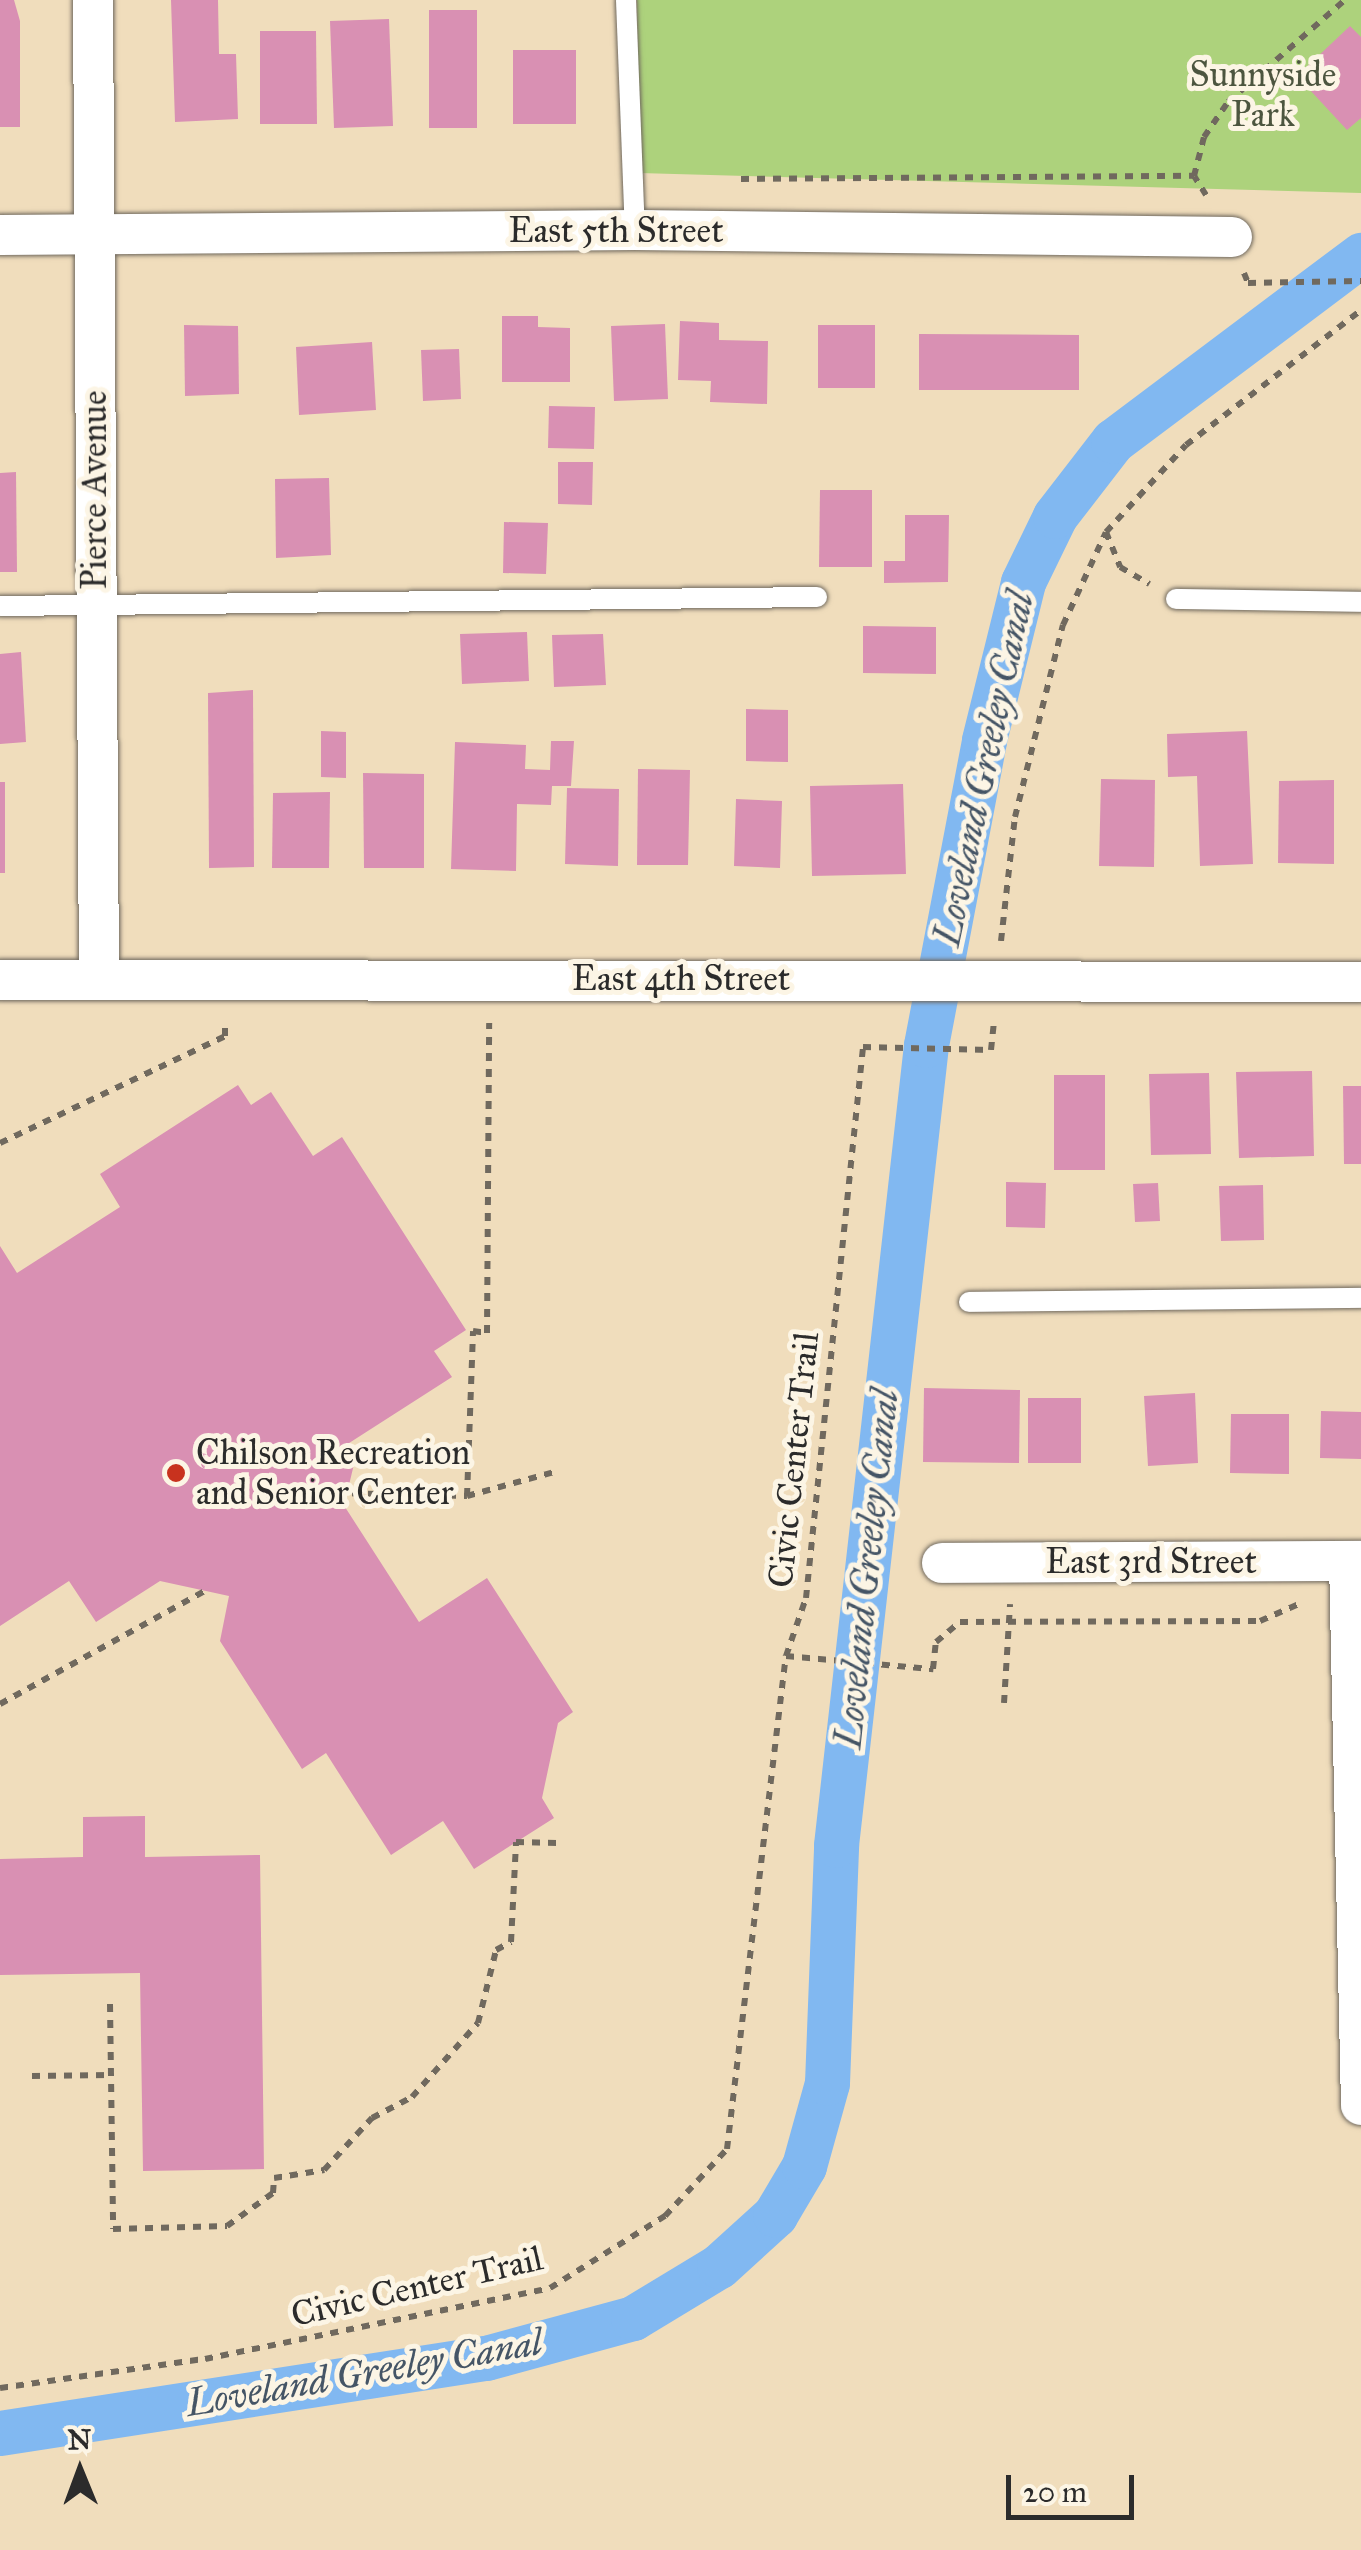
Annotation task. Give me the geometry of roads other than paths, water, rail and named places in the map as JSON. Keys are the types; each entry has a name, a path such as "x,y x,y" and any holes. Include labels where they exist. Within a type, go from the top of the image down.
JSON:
{"street":[{"name":"Pierce Avenue","path":"93,0 99,980"},
{"name":"East 5th Street","path":"0,235 635,230 1232,237"},
{"name":"East 4th Street","path":"0,980 1361,982"},
{"name":"East 3rd Street","path":"942,1563 1355,1561"},
{"path":"1355,1561 1361,2105"}],"lane":[{"path":"626,0 635,230"},
{"path":"0,606 817,596"},
{"path":"1176,599 1361,602"},
{"path":"970,1302 1361,1298"}],"waterway":[{"name":"Loveland Greeley Canal","path":"0,2433 486,2358 633,2318 719,2266 775,2215 804,2166 827,2083 836,1845 926,1045 984,740 1023,582 1055,516 1113,441 1361,255"}],"place":[{"name":"Chilson Recreation and Senior Center","path":"176,1473"}],"park label":[{"name":"Sunnyside Park","path":"1263,95"}]}
